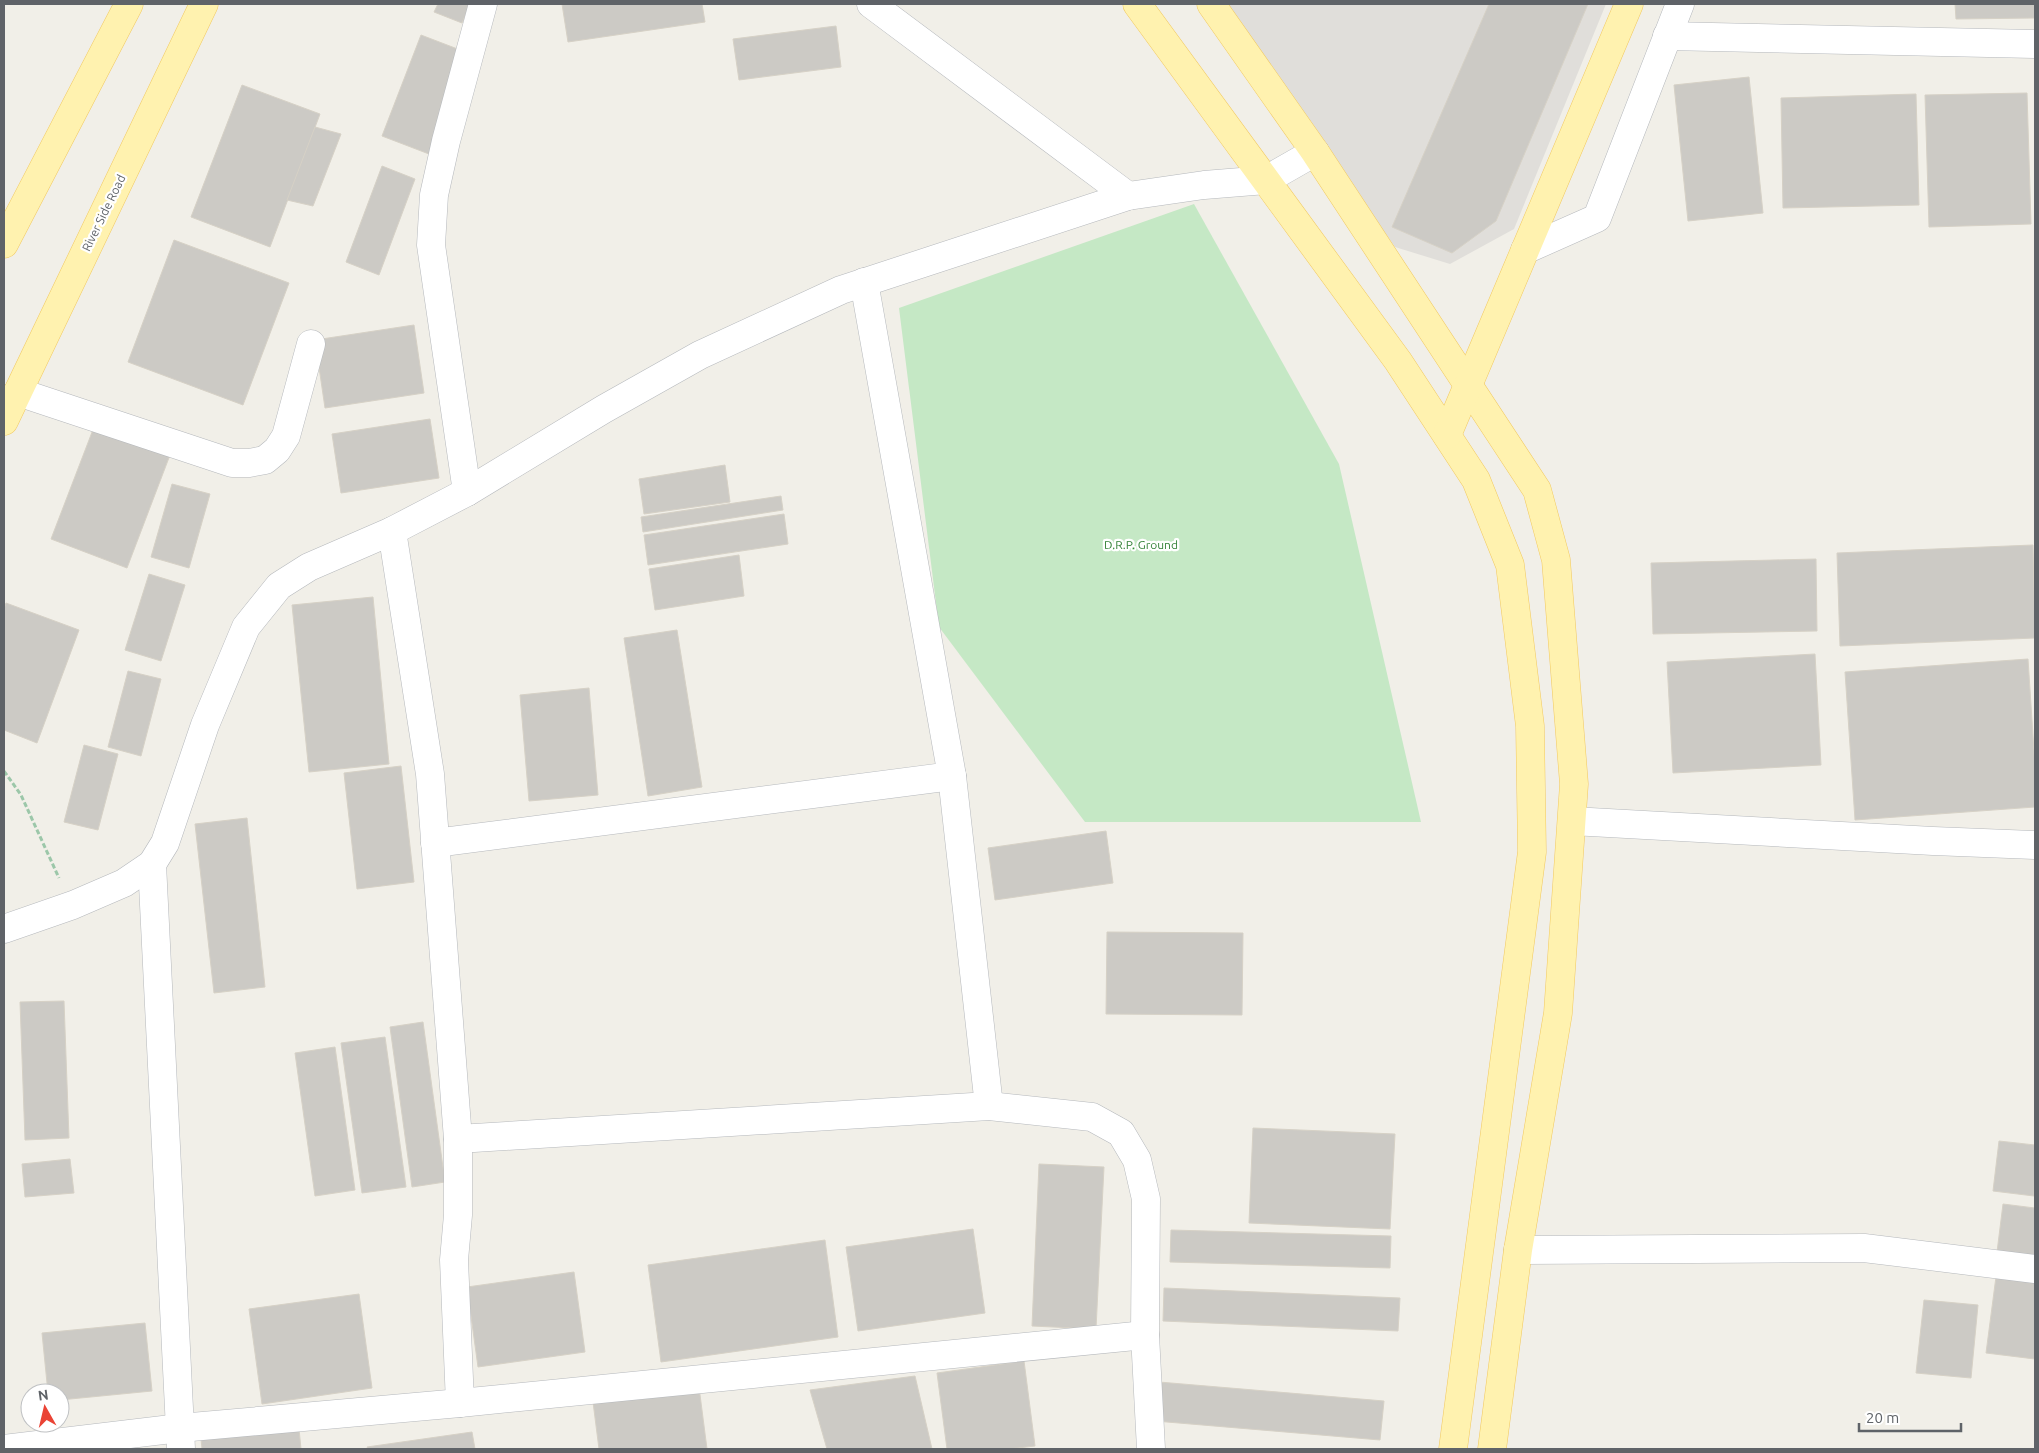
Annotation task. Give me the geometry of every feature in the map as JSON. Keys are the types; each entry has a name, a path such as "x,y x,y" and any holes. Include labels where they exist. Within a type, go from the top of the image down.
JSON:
{"main road":[{"path":"4,244 129,4"},
{"name":"River Side Road","path":"4,421 204,4"},
{"path":"1137,4 1398,361 1476,480 1510,565 1530,726 1532,852 1454,1449"},
{"path":"1211,4 1315,152 1537,490 1556,560 1574,784 1572,821 1558,1013 1518,1250 1492,1449"},
{"path":"1447,435 1630,4"}],"street":[{"path":"467,492 430,245 434,195 446,141 483,4"},
{"path":"871,4 1128,196"},
{"path":"1525,250 1596,218 1680,4"},
{"path":"1667,36 2035,44"},
{"path":"4,929 73,905 124,883 152,864 165,844 206,725 246,628 279,586 309,567 392,531 467,492 604,409 700,355 833,294 864,282 1128,196 1266,180 1315,152"},
{"path":"864,282 952,776 990,1106"},
{"path":"18,392 232,463 249,463 265,460 277,450 286,436 311,344"},
{"path":"392,531 430,774 458,1139 458,1215 454,1260 460,1402"},
{"path":"435,843 952,776"},
{"path":"1572,821 2035,845"},
{"path":"152,864 180,1438"},
{"path":"458,1139 990,1106 1092,1117 1121,1132 1137,1160 1146,1199 1145,1335 1151,1449"},
{"path":"1518,1250 1864,1248 2035,1269"},
{"path":"4,1449 180,1438 460,1402 1145,1335"}],"path":[{"path":"4,771 21,794 73,905"}],"shaded area":[{"path":"1222,4 1606,4 1514,229 1450,264 1395,247"}],"green space":[{"name":"D.R.P. Ground","path":"1194,204 1339,464 1421,822 1085,822 939,627 899,308"}],"building":[{"path":"438,4 470,4 462,23 434,12"},
{"path":"562,4 702,4 705,22 568,42"},
{"path":"1489,4 1588,4 1496,221 1452,253 1392,227"},
{"path":"1955,4 2035,4 2035,18 1956,19"},
{"path":"836,26 841,67 739,80 733,39"},
{"path":"421,35 468,53 429,154 382,136"},
{"path":"1749,77 1763,213 1688,221 1674,85"},
{"path":"242,85 320,114 270,247 191,217"},
{"path":"2027,93 2031,224 1929,227 1925,95"},
{"path":"1916,94 1919,205 1783,208 1781,98"},
{"path":"315,127 341,134 313,206 287,200"},
{"path":"382,166 415,179 379,275 346,262"},
{"path":"174,240 289,283 243,405 128,362"},
{"path":"414,325 424,393 325,408 315,340"},
{"path":"430,419 439,478 341,493 332,434"},
{"path":"94,427 170,455 127,568 51,539"},
{"path":"725,465 730,502 644,514 639,479"},
{"path":"172,484 210,494 189,568 151,557"},
{"path":"781,496 783,510 643,532 641,517"},
{"path":"784,514 788,544 648,565 644,535"},
{"path":"2033,545 2035,638 1840,646 1837,553"},
{"path":"739,555 744,596 655,610 649,569"},
{"path":"1816,559 1817,631 1653,634 1651,563"},
{"path":"149,574 185,585 161,661 125,650"},
{"path":"373,597 389,764 309,772 292,605"},
{"path":"6,603 79,630 37,743 4,730 4,609"},
{"path":"677,630 702,787 648,796 624,638"},
{"path":"1815,654 1821,765 1673,773 1667,662"},
{"path":"2028,659 2035,766 2035,807 1855,820 1845,672"},
{"path":"128,671 161,679 141,756 108,747"},
{"path":"589,688 598,795 529,801 520,695"},
{"path":"84,745 118,754 98,830 64,822"},
{"path":"401,766 414,882 357,889 344,773"},
{"path":"247,818 265,987 214,993 195,824"},
{"path":"1106,831 1113,883 995,900 988,848"},
{"path":"1107,932 1243,933 1242,1015 1106,1014"},
{"path":"64,1001 69,1138 25,1140 20,1002"},
{"path":"423,1022 445,1182 412,1187 390,1027"},
{"path":"385,1037 406,1187 362,1193 341,1043"},
{"path":"335,1047 355,1190 315,1196 295,1053"},
{"path":"1253,1128 1395,1134 1390,1229 1249,1223"},
{"path":"1999,1141 2035,1145 2034,1196 1993,1191"},
{"path":"70,1159 74,1193 25,1197 22,1164"},
{"path":"1039,1164 1104,1167 1096,1329 1032,1326"},
{"path":"2003,1204 2035,1208 2035,1256 1997,1252"},
{"path":"973,1229 985,1313 858,1331 846,1247"},
{"path":"1171,1230 1391,1236 1390,1268 1170,1262"},
{"path":"825,1240 838,1337 661,1362 648,1265"},
{"path":"1997,1269 2035,1275 2035,1359 1986,1353"},
{"path":"574,1272 585,1352 478,1367 467,1287"},
{"path":"1164,1288 1400,1298 1398,1331 1163,1321"},
{"path":"359,1294 372,1388 262,1404 249,1309"},
{"path":"1924,1300 1978,1305 1971,1378 1916,1373"},
{"path":"145,1323 152,1391 70,1399 70,1383 47,1383 42,1333"},
{"path":"1024,1361 1035,1446 1009,1449 947,1449 937,1373"},
{"path":"915,1376 932,1449 827,1449 810,1390"},
{"path":"1159,1382 1384,1401 1380,1440 1155,1421"},
{"path":"699,1387 707,1449 599,1449 593,1402"},
{"path":"299,1429 301,1449 202,1449 201,1439"},
{"path":"472,1432 475,1449 368,1449 367,1447"}]}
